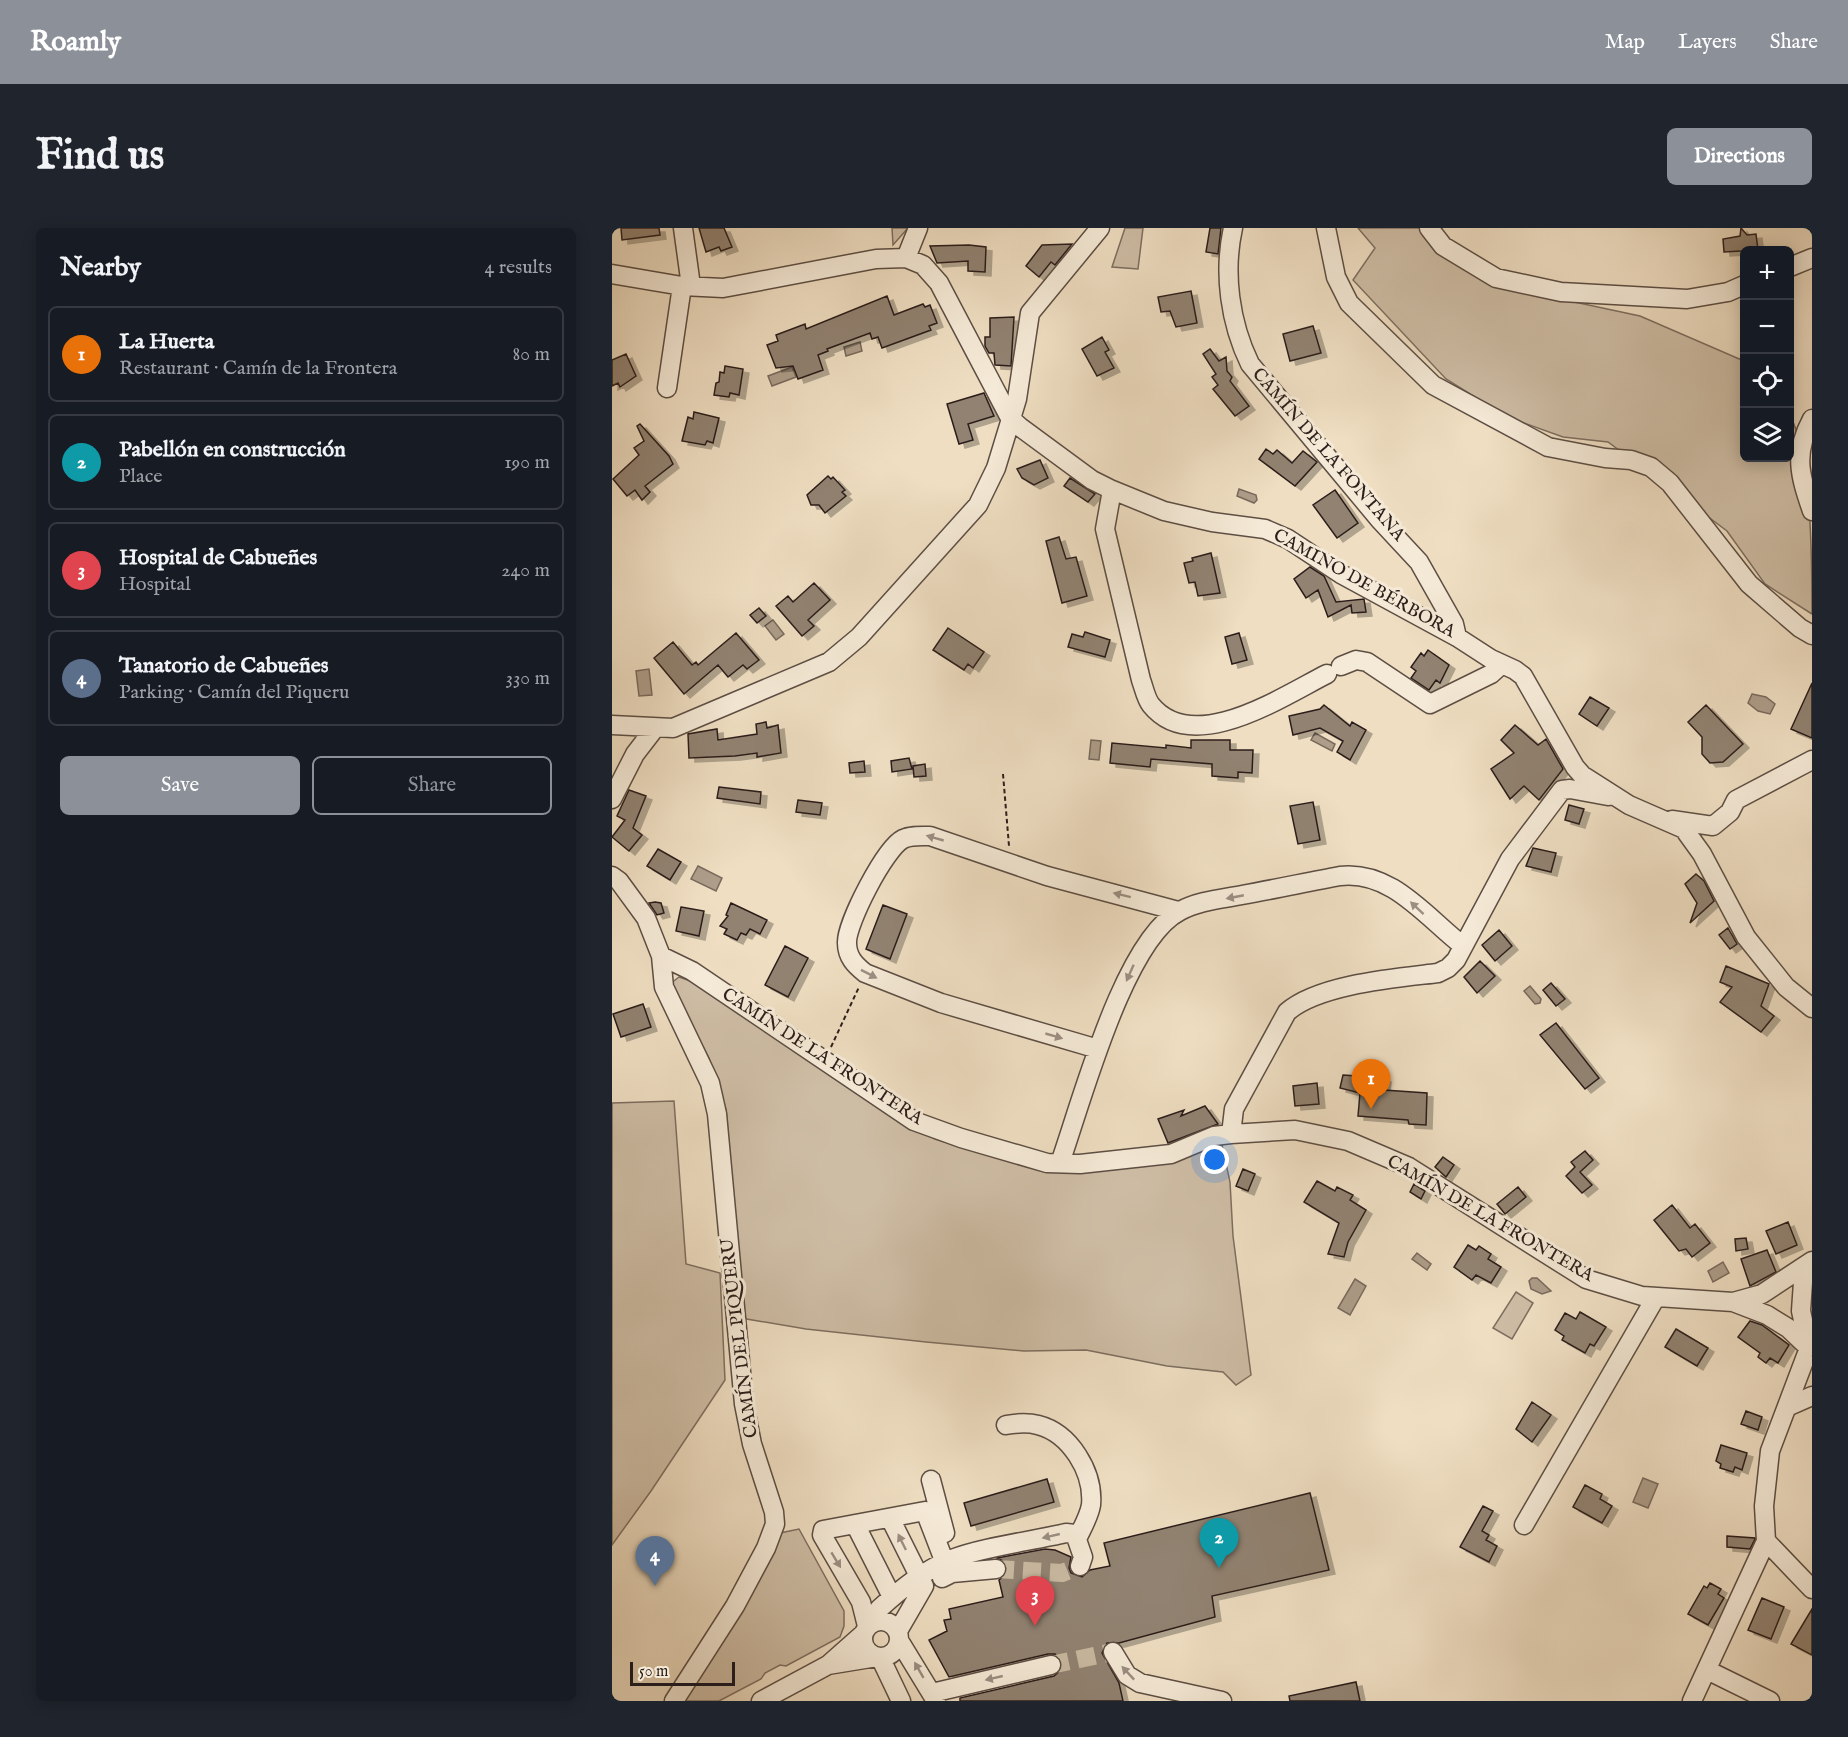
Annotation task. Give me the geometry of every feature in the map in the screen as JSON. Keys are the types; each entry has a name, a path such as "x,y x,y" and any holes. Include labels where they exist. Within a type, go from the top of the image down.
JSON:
{"street":[{"path":"667,388 687,286 683,228"},
{"path":"612,274 687,286 723,288 745,285 876,259 906,258 918,228"},
{"path":"612,725 673,728 829,662 859,637 978,506 996,468 1022,374 1030,313 1100,228"},
{"name":"CAMÍN DE LA FONTANA","path":"1233,228 1229,296 1239,342 1250,364 1379,519 1419,562 1454,624 1457,636"},
{"path":"1326,228 1336,278 1349,303 1433,385 1548,447 1605,458 1631,460 1651,467 1671,483 1749,584 1800,628 1812,635"},
{"path":"1430,228 1443,246 1496,278 1560,292 1687,299 1728,292 1740,287"},
{"name":"CAMINO DE BÉRBORA","path":"906,258 922,266 939,283 1010,418 1092,480 1164,511 1273,532 1288,539 1341,574 1457,636 1523,676 1575,767 1582,775 1616,797 1684,829 1702,854 1746,937 1786,987 1812,1008"},
{"path":"1794,265 1812,258"},
{"path":"1812,419 1802,443 1799,462 1800,476 1812,511"},
{"path":"1112,490 1105,529 1141,680 1150,704 1180,725 1218,723 1254,711 1356,660 1367,662 1430,704 1491,674 1502,664"},
{"path":"612,799 635,754 655,728"},
{"path":"1658,818 1713,826 1730,812 1736,800 1812,760"},
{"path":"1231,1134 1234,1109 1287,1012 1297,1004 1366,982 1438,973 1448,968 1456,960 1509,859 1562,790 1570,789 1593,796 1616,797"},
{"path":"1098,1049 941,1004 865,974 850,958 848,933 883,860 903,839 930,836 1010,864 1178,911 1251,893 1340,876 1362,875 1375,878 1400,892 1462,945"},
{"name":"CAMÍN DEL PIQUERU","path":"612,876 619,881 646,918 661,956 664,987 710,1083 717,1114 744,1404 752,1444 774,1512 775,1524 769,1542 735,1606 674,1701"},
{"path":"1060,1163 1098,1049 1144,945 1178,911"},
{"name":"CAMÍN DE LA FRONTERA","path":"661,956 692,971 914,1121 1047,1163 1080,1164 1171,1154 1214,1136 1231,1134 1295,1130 1348,1141 1409,1167 1586,1279 1642,1296 1732,1302"},
{"path":"1732,1302 1762,1294 1808,1264"},
{"path":"1692,1701 1766,1541 1764,1506 1770,1450 1811,1351 1801,1311 1808,1264"},
{"path":"1524,1525 1656,1297"},
{"path":"1732,1302 1767,1315 1788,1328 1811,1351"},
{"path":"1787,1407 1812,1396"},
{"path":"1006,1425 1022,1423 1039,1425 1065,1441 1078,1455 1086,1472 1091,1505 1077,1539"},
{"path":"931,1480 950,1565"},
{"path":"901,1701 879,1657 867,1651 869,1627 861,1602 822,1535 823,1530 926,1511 950,1565"},
{"path":"822,1669 891,1655 921,1581 890,1518"},
{"path":"855,1524 892,1598"},
{"path":"761,1701 822,1669 869,1627 879,1609 892,1598 950,1565 1066,1533 1075,1534 1083,1557 1080,1566"},
{"path":"1766,1541 1812,1589"},
{"path":"950,1565 996,1569"},
{"path":"869,1627 890,1622 934,1697 1051,1665"},
{"path":"1113,1652 1126,1675 1140,1683 1222,1701"},
{"path":"1707,1670 1770,1701"}],"path":[{"path":"1003,774 1010,864"},
{"path":"825,1060 865,974"}],"shaded area":[{"path":"892,228 908,228 893,245"},
{"path":"1125,228 1143,228 1138,269 1112,267"},
{"path":"1358,228 1423,228 1495,285 1640,316 1740,359 1740,462 1794,462 1794,426 1797,433 1807,482 1812,614 1765,584 1727,531 1608,442 1563,437 1507,417 1446,379 1353,280 1375,248"},
{"path":"860,342 862,351 846,356 844,347"},
{"path":"792,367 796,377 772,386 768,376"},
{"path":"1239,489 1256,495 1257,500 1254,503 1237,496"},
{"path":"773,620 784,634 776,640 765,626"},
{"path":"649,669 652,695 639,696 636,671"},
{"path":"1752,694 1766,697 1775,704 1770,714 1758,711 1748,703"},
{"path":"1315,733 1335,744 1332,751 1311,740"},
{"path":"1091,740 1101,741 1099,760 1089,759"},
{"path":"698,866 722,878 716,891 691,879"},
{"path":"679,977 696,983 879,1106 935,1139 1033,1167 1221,1140 1230,1182 1233,1236 1251,1375 1236,1385 1223,1372 1167,1366 1086,1350 1024,1351 926,1342 806,1329 741,1318 740,1272 726,1110 709,1058 670,984"},
{"path":"1530,986 1541,999 1540,1003 1535,1004 1524,991"},
{"path":"674,1101 686,1264 720,1273 725,1380 612,1545 612,1103"},
{"path":"1417,1253 1431,1264 1427,1270 1412,1259"},
{"path":"1723,1262 1729,1273 1713,1282 1708,1271"},
{"path":"1537,1278 1551,1291 1542,1294 1531,1289 1529,1281"},
{"path":"1355,1279 1366,1286 1350,1315 1338,1308"},
{"path":"1516,1292 1533,1303 1512,1339 1493,1328"},
{"path":"1643,1478 1658,1484 1648,1508 1633,1502"},
{"path":"799,1529 844,1611 844,1626 840,1637 786,1666 780,1665 765,1673 761,1679 719,1701 683,1701 780,1533"}],"building":[{"path":"621,228 659,228 660,235 622,240"},
{"path":"699,228 724,228 732,247 721,251 719,247 706,252"},
{"path":"1210,228 1221,228 1218,254 1206,252"},
{"path":"1741,228 1747,235 1756,234 1758,246 1740,246 1740,251 1724,252 1723,239 1740,236"},
{"path":"1072,244 1055,265 1051,262 1039,277 1026,266 1042,245"},
{"path":"930,246 986,247 985,272 968,271 968,261 937,263"},
{"path":"1191,291 1197,323 1176,327 1170,311 1161,312 1158,297"},
{"path":"887,296 894,315 923,304 925,307 930,305 937,323 929,326 931,330 882,348 878,337 872,339 870,333 827,349 828,351 818,355 823,370 798,379 793,366 776,368 767,345 778,341 776,335 805,324 806,329"},
{"path":"1014,317 1011,366 995,365 994,353 989,353 985,346 985,337 990,337 990,318"},
{"path":"1313,326 1321,353 1290,361 1283,334"},
{"path":"1102,337 1109,350 1105,352 1114,368 1097,376 1082,349"},
{"path":"1210,349 1219,361 1226,357 1227,371 1232,377 1230,381 1249,406 1235,416 1213,389 1218,385 1212,377 1216,374 1203,354"},
{"path":"626,354 636,376 620,387 618,383 612,386 612,360"},
{"path":"725,366 743,369 739,395 730,393 729,397 714,395 720,372 724,373"},
{"path":"984,393 994,416 968,424 973,440 959,444 947,404"},
{"path":"694,412 719,418 713,443 707,441 705,445 682,441 688,417 693,419"},
{"path":"640,424 669,456 673,464 645,486 650,492 642,500 635,490 627,496 613,479 639,455 634,448 644,441 637,426"},
{"path":"1266,449 1273,454 1277,450 1292,463 1303,451 1317,462 1295,486 1259,459"},
{"path":"1040,460 1048,478 1034,485 1022,478 1017,469"},
{"path":"828,476 831,479 833,477 845,490 842,492 846,496 825,513 819,505 811,505 807,495"},
{"path":"1070,478 1095,494 1088,502 1064,486"},
{"path":"1335,490 1358,523 1337,538 1313,505"},
{"path":"1059,537 1066,559 1076,557 1087,596 1062,603 1046,541"},
{"path":"1211,553 1220,593 1198,596 1195,582 1189,583 1184,563 1193,561 1192,558"},
{"path":"1310,567 1324,576 1336,602 1364,599 1366,612 1352,613 1351,605 1328,617 1318,590 1306,598 1294,579"},
{"path":"814,583 830,600 808,620 814,626 802,636 776,606 788,596 793,602"},
{"path":"759,608 766,616 757,623 750,615"},
{"path":"948,628 984,652 973,668 968,664 964,670 933,650"},
{"path":"1085,632 1110,640 1105,657 1068,647 1072,634 1083,637"},
{"path":"736,633 759,660 747,669 743,665 728,677 718,665 684,694 654,658 673,642 692,665 696,662 698,665"},
{"path":"1239,633 1247,660 1232,664 1225,637"},
{"path":"1428,650 1449,665 1440,683 1436,680 1429,690 1411,678 1416,671 1411,667 1421,653 1424,656"},
{"path":"1812,683 1812,738 1791,729"},
{"path":"1590,697 1609,708 1597,726 1579,714"},
{"path":"1324,705 1350,726 1352,722 1366,730 1350,760 1337,752 1343,741 1320,728 1293,735 1289,716 1320,709"},
{"path":"1706,705 1743,744 1723,762 1710,763 1702,754 1702,737 1688,722"},
{"path":"766,722 767,728 778,725 781,753 757,757 757,753 689,758 688,734 717,729 718,740 757,734 756,724"},
{"path":"1515,725 1538,745 1546,739 1563,769 1539,800 1524,786 1510,799 1491,769 1514,753 1501,740"},
{"path":"1191,740 1230,740 1230,750 1253,750 1252,773 1238,772 1238,778 1212,776 1212,764 1151,759 1150,767 1110,763 1112,743 1191,748"},
{"path":"909,758 912,769 892,772 891,761"},
{"path":"864,761 865,772 850,773 849,763"},
{"path":"925,764 926,776 914,777 913,766"},
{"path":"719,787 761,792 760,804 717,798"},
{"path":"629,790 646,796 633,828 642,835 629,851 612,837 625,820 617,816"},
{"path":"798,800 822,803 820,815 796,812"},
{"path":"1313,802 1320,840 1298,844 1290,806"},
{"path":"1569,805 1584,809 1579,824 1565,820"},
{"path":"1533,848 1556,853 1551,872 1526,866"},
{"path":"658,849 681,862 670,880 647,866"},
{"path":"1696,874 1704,881 1714,901 1690,923 1697,903 1685,884"},
{"path":"649,903 661,903 664,913 657,915"},
{"path":"731,903 767,920 760,934 750,929 746,935 741,933 737,940 724,934 727,929 720,926 728,916 726,915"},
{"path":"883,905 907,914 890,959 866,949"},
{"path":"681,907 704,911 699,936 676,931"},
{"path":"1728,928 1737,944 1730,949 1719,935"},
{"path":"1499,930 1512,946 1495,961 1482,945"},
{"path":"785,946 808,958 788,997 765,985"},
{"path":"1480,961 1495,976 1477,993 1464,977"},
{"path":"1726,966 1769,984 1761,1006 1774,1016 1761,1032 1720,1002 1732,987 1720,982"},
{"path":"1551,983 1565,999 1556,1006 1543,990"},
{"path":"643,1004 651,1027 621,1037 613,1014"},
{"path":"1556,1023 1599,1078 1585,1089 1540,1035"},
{"path":"1343,1075 1385,1078 1384,1090 1427,1093 1426,1125 1409,1124 1408,1120 1358,1116 1360,1093 1340,1088"},
{"path":"1317,1083 1319,1104 1295,1106 1293,1086"},
{"path":"1205,1106 1218,1124 1168,1143 1158,1119 1184,1110 1181,1116"},
{"path":"1585,1151 1593,1160 1580,1172 1592,1185 1582,1193 1566,1176 1575,1167 1571,1162"},
{"path":"1443,1157 1454,1165 1446,1177 1435,1167"},
{"path":"1243,1169 1255,1174 1248,1191 1236,1186"},
{"path":"1317,1181 1335,1191 1337,1187 1353,1195 1350,1200 1366,1210 1348,1242 1344,1257 1328,1254 1339,1223 1304,1202"},
{"path":"1414,1184 1425,1191 1421,1199 1410,1192"},
{"path":"1518,1187 1526,1197 1505,1214 1497,1204"},
{"path":"1672,1205 1690,1228 1695,1224 1710,1243 1692,1257 1686,1249 1679,1251 1654,1220"},
{"path":"1788,1222 1797,1245 1776,1254 1766,1231"},
{"path":"1746,1238 1748,1249 1736,1251 1735,1239"},
{"path":"1468,1245 1476,1250 1479,1246 1491,1254 1488,1259 1501,1267 1491,1283 1476,1275 1472,1280 1454,1267"},
{"path":"1767,1250 1776,1272 1750,1286 1741,1259"},
{"path":"1580,1312 1606,1327 1594,1346 1590,1344 1585,1353 1562,1340 1564,1336 1555,1330 1565,1313 1576,1319"},
{"path":"1750,1321 1762,1325 1789,1345 1778,1363 1770,1358 1766,1363 1758,1357 1760,1353 1738,1337"},
{"path":"1676,1329 1708,1348 1697,1366 1665,1347"},
{"path":"1532,1402 1551,1415 1532,1442 1516,1429"},
{"path":"1746,1411 1762,1417 1758,1430 1741,1424"},
{"path":"1721,1445 1747,1453 1742,1470 1735,1467 1733,1472 1720,1468 1721,1464 1716,1461"},
{"path":"1047,1479 1054,1502 971,1526 964,1503"},
{"path":"1585,1485 1602,1494 1600,1499 1612,1506 1602,1523 1573,1507"},
{"path":"1310,1493 1329,1570 1212,1596 1215,1617 1119,1643 1107,1643 1102,1653 1119,1683 1123,1701 960,1701 960,1698 1054,1676 1062,1669 1062,1662 1055,1654 1048,1654 949,1677 929,1640 947,1631 944,1620 951,1619 949,1609 1003,1597 999,1580 1006,1574 1007,1567 1005,1562 997,1558 1045,1549 1055,1550 1071,1557 1069,1568 1071,1573 1082,1577 1090,1570 1110,1566 1104,1543"},
{"path":"1483,1506 1493,1511 1482,1531 1489,1535 1486,1540 1497,1546 1489,1562 1460,1547"},
{"path":"1727,1536 1755,1539 1750,1549 1727,1547"},
{"path":"1710,1583 1721,1589 1718,1594 1724,1598 1708,1625 1688,1614 1704,1586 1707,1588"},
{"path":"1762,1598 1784,1607 1771,1639 1748,1630"},
{"path":"1812,1609 1812,1655 1791,1644"},
{"path":"1356,1682 1360,1701 1290,1701 1289,1696"}],"tunnel":[{"path":"996,1569 1062,1573 1080,1566"},
{"path":"1051,1665 1113,1652"}],"place":[{"name":"La Huerta","path":"1371,1109"},
{"name":"Pabellón en construcción","path":"1219,1568"},
{"name":"Tanatorio de Cabueñes","path":"655,1586"},
{"name":"Hospital de Cabueñes","path":"1035,1626"}]}
